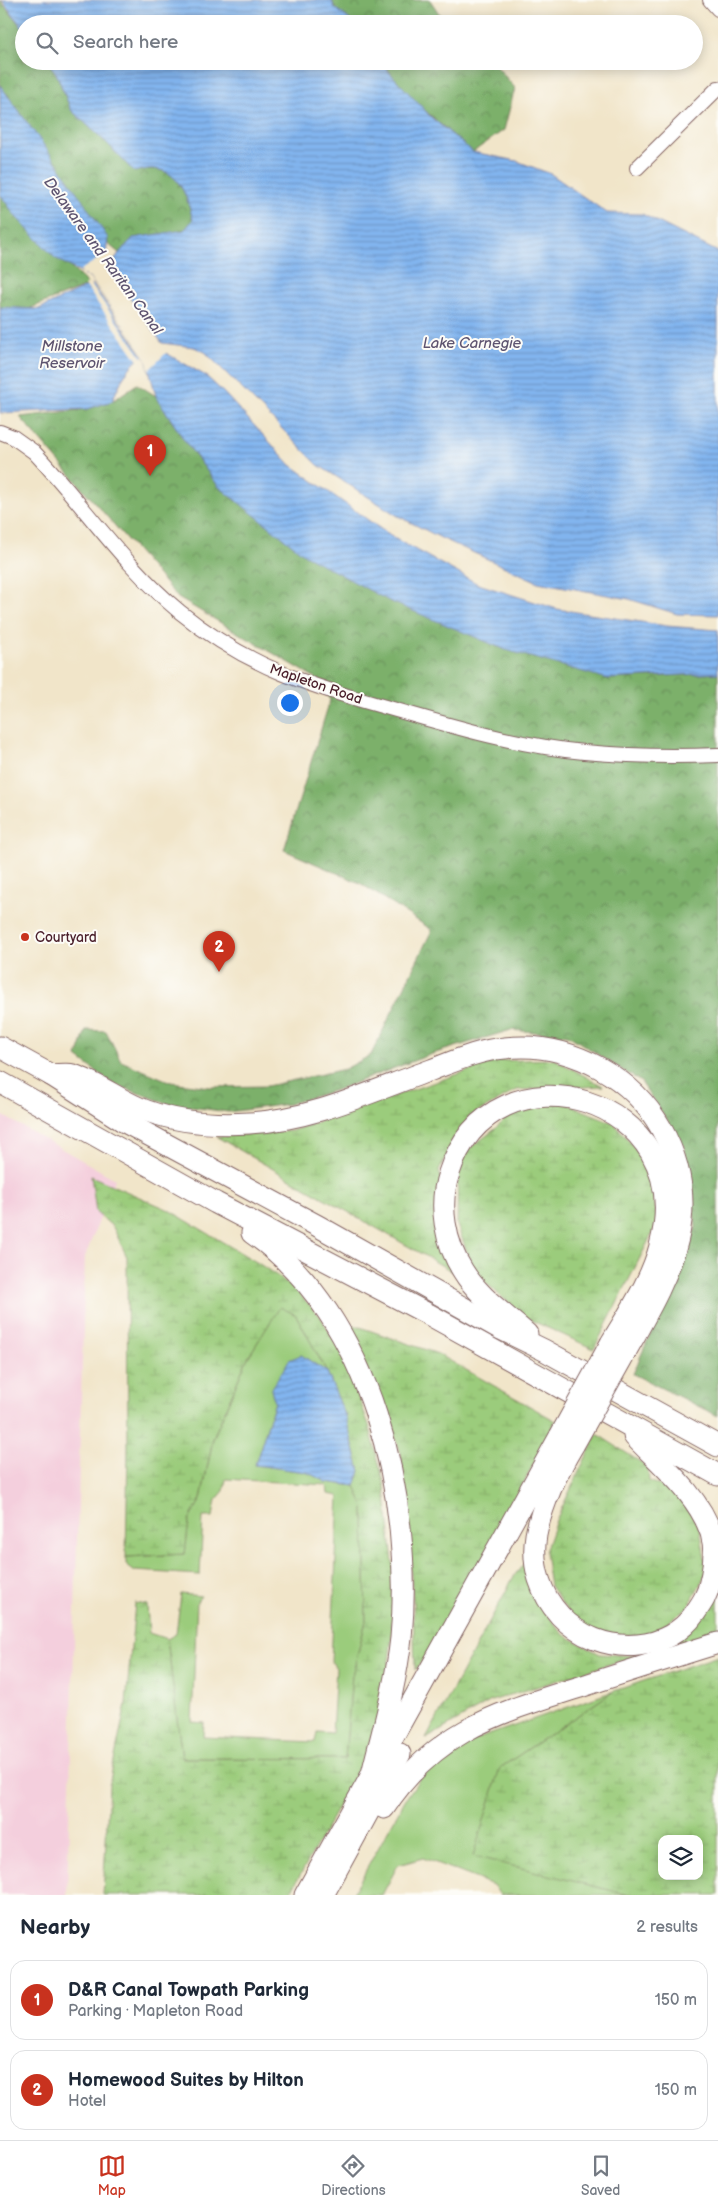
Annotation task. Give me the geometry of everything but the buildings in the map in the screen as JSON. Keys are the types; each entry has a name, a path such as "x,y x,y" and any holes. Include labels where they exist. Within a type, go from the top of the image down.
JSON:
{"highway":[{"path":"0,1047 51,1075 123,1121 718,1446"},
{"path":"51,1075 72,1074 147,1111 220,1124 250,1123 309,1114 463,1058 502,1048 541,1048 579,1057 610,1073 650,1111 674,1155 682,1193 683,1216 677,1248 654,1300 618,1347"},
{"path":"0,1082 216,1202 428,1314 718,1475"},
{"path":"305,1895 372,1774 567,1440 618,1347 647,1282 660,1246 666,1214 664,1187 660,1171 645,1141 628,1123 611,1111 591,1102 571,1098 541,1097 524,1100 503,1108 486,1119 469,1134 458,1148 446,1180 444,1199 447,1233 463,1271 476,1288 544,1350"},
{"path":"216,1202 228,1218 259,1238 286,1261 332,1318 349,1349 378,1422 390,1467 397,1508 402,1559 403,1608 394,1683 372,1774"},
{"path":"567,1440 561,1466 536,1535 535,1553 540,1581 553,1609 567,1623 585,1636 623,1647 651,1644 676,1633 690,1620 709,1589 714,1553 711,1533 687,1491 620,1421"},
{"path":"323,1895 511,1550 550,1481 561,1466"},
{"path":"335,1895 371,1828 397,1788 422,1761 441,1745 472,1726 497,1714 718,1643"}],"street":[{"path":"710,0 718,9"},
{"path":"637,168 718,88"},
{"name":"Mapleton Road","path":"0,432 13,437 34,452 162,597 206,632 267,668 319,688 462,729 517,741 585,752 718,755"}],"shaded area":[{"path":"0,1114 115,1179 85,1257 67,1895 0,1895"}],"green space":[{"path":"0,0 15,19 15,70 54,70 71,110 134,171 152,169 163,171 177,180 185,195 193,220 184,231 133,238 119,253 102,239 66,263 89,285 13,315 0,308"},
{"path":"332,0 430,0 440,15 344,15 334,7"},
{"path":"388,70 500,70 515,88 504,130 473,152 436,121"},
{"path":"137,384 156,396 184,440 219,487 608,679 718,673 718,1416 633,1374 696,1227 684,1145 641,1082 568,1035 511,1030 432,1054 336,1090 289,1104 228,1112 169,1104 113,1084 77,1057 86,1030 106,1031 121,1061 171,1082 210,1087 267,1086 345,1069 371,1055 432,930 360,883 284,850 330,700 314,677 178,598 20,417 88,409 112,401"},
{"path":"554,1059 603,1086 517,1090 469,1117 439,1170 462,1277 217,1137 291,1131 497,1061"},
{"path":"562,1102 614,1123 647,1162 658,1222 594,1349 524,1317 475,1273 457,1225 458,1157 494,1130 513,1111"},
{"path":"91,1176 167,1209 258,1263 292,1286 320,1316 344,1357 370,1428 385,1487 394,1573 392,1636 384,1702 361,1766 289,1895 103,1895 109,1785 126,1704 135,1603 147,1605 149,1633 167,1639 182,1758 345,1759 352,1676 366,1621 364,1508 355,1486 360,1471 345,1415 327,1372 296,1315 280,1307 247,1359 213,1438 201,1499 189,1520 185,1554 126,1557 128,1448 127,1257 113,1227 96,1212"},
{"path":"280,1306 296,1315 327,1372 301,1355 275,1402 255,1465 306,1472 327,1482 355,1486 364,1508 366,1621 352,1676 345,1759 182,1758 167,1639 176,1634 181,1594 201,1596 197,1601 192,1722 204,1723 203,1737 315,1742 317,1732 332,1733 336,1668 331,1661 339,1496 328,1494 327,1485 226,1479 224,1491 216,1500 213,1517 203,1517 200,1575 135,1571 126,1564 126,1557 185,1554 189,1519 201,1499 213,1439 247,1359"},
{"path":"348,1323 438,1354 556,1421 446,1632 415,1670 413,1599 401,1453"},
{"path":"597,1434 648,1467 649,1481 681,1495 700,1528 707,1572 687,1608 648,1637 593,1632 570,1615 550,1586 545,1552 556,1520"},
{"path":"527,1560 540,1606 564,1635 600,1654 636,1656 491,1701 426,1739 514,1576"},
{"path":"718,1598 718,1634 666,1650"},
{"path":"718,1656 718,1895 629,1895 473,1856 500,1768 614,1691"},
{"path":"614,1691 500,1768 474,1855 629,1895 500,1895 493,1885 423,1858 398,1865 382,1895 352,1895 405,1800 420,1778 457,1746"}],"water":[{"path":"2,0 332,0 334,7 344,15 15,15 15,18"},
{"name":"Lake Carnegie","path":"54,70 388,70 432,118 473,152 517,161 551,174 607,213 642,214 718,252 718,615 677,614 629,599 538,582 441,538 398,516 318,465 205,352 194,347 162,343 109,268 119,253 133,238 184,230 193,220 185,195 177,180 163,171 147,169 134,172 108,144 71,110"},
{"name":"Delaware and Raritan Canal","path":"0,85 108,238 104,271 159,349 206,376 291,465 392,537 478,584 557,609 667,626 718,630 718,673 608,679 506,650 389,601 305,555 219,487 184,440 156,396 146,358 91,279 55,258 16,217 0,194"},
{"name":"Millstone Reservoir","path":"92,284 143,356 132,365 112,401 88,409 0,413 0,307 39,309"},
{"path":"301,1355 327,1372 345,1415 360,1471 355,1486 327,1482 306,1472 255,1465 275,1402 271,1390 289,1360"}],"pier":[{"path":"106,254 109,255 107,267 111,261 109,269 162,345 165,346 160,345 107,270 160,347 168,351 149,370 146,358 91,279 79,271"},
{"path":"89,282 143,359 139,362 85,285"}],"place":[{"name":"D&R Canal Towpath Parking","path":"150,476"},
{"name":"Courtyard","path":"25,937"},
{"name":"Homewood Suites by Hilton","path":"219,972"}]}
